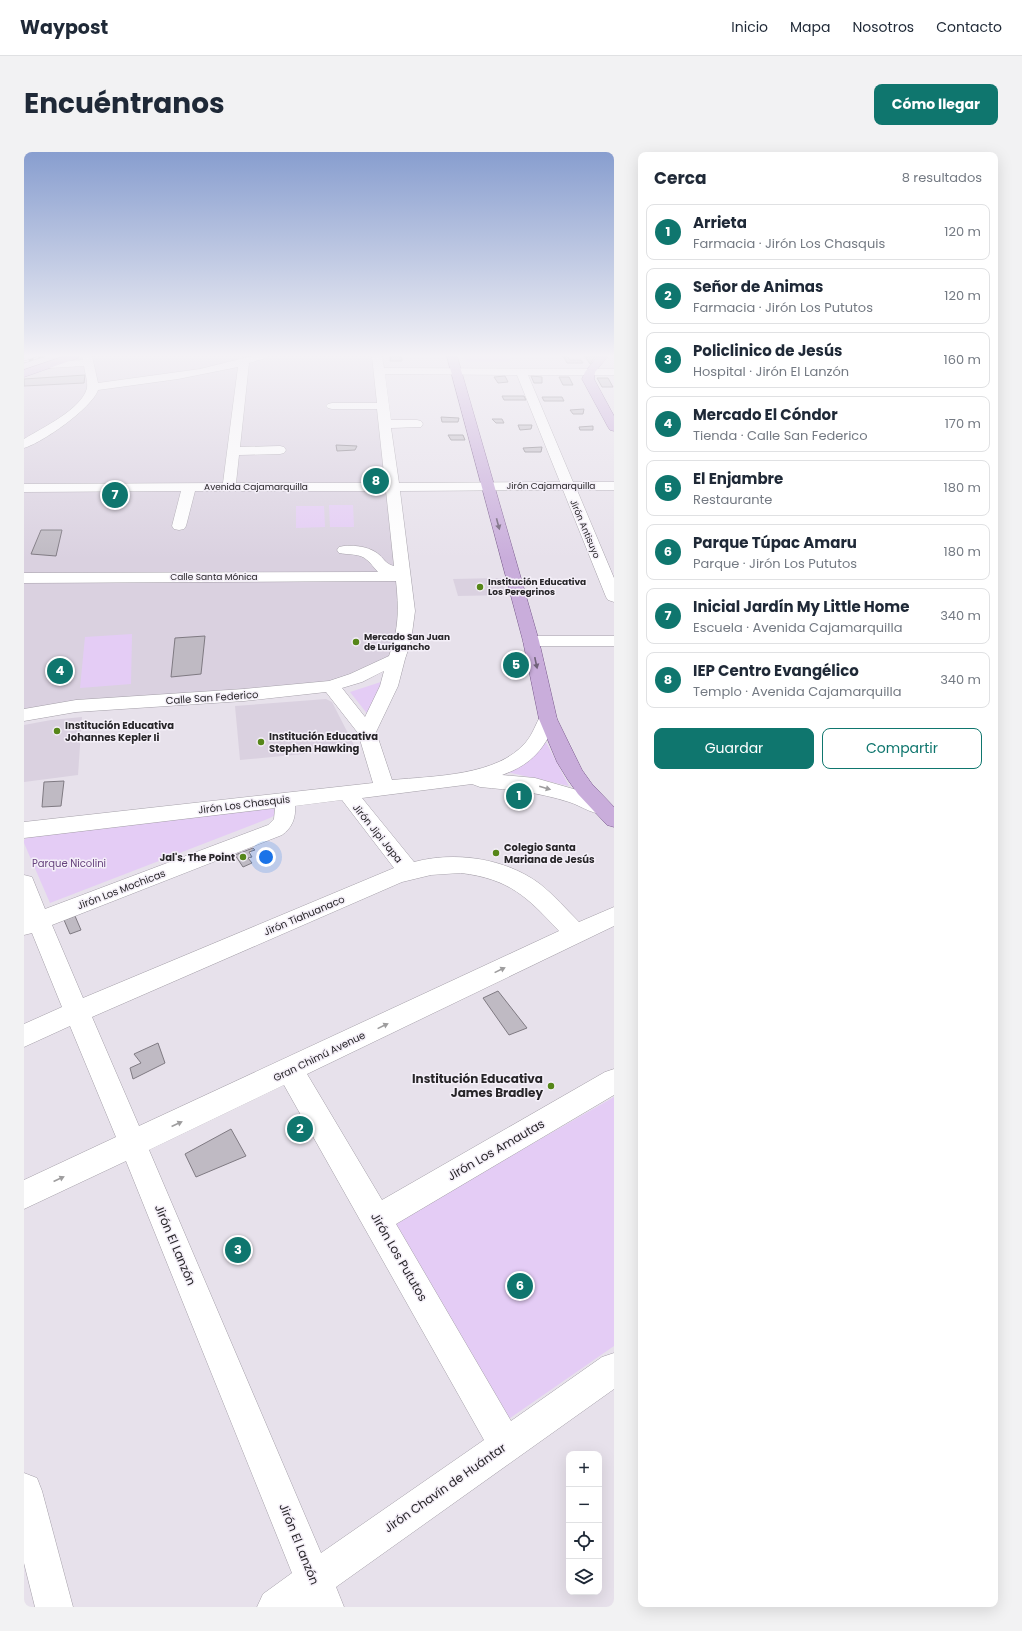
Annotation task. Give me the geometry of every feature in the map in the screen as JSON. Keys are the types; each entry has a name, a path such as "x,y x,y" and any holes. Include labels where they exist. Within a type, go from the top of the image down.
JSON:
{"main road":[{"path":"471,424 531,641 548,719 567,762 575,775 585,789 608,814"}],"street":[{"path":"24,444 55,424"},
{"path":"229,488 236,424"},
{"path":"367,732 389,686 396,659 403,641 407,611 386,424 417,424"},
{"name":"Jirón Antisuyo","path":"542,424 614,597"},
{"path":"233,451 280,450"},
{"name":"Jirón Cajamarquilla","path":"488,486 614,486"},
{"name":"Avenida Cajamarquilla","path":"24,488 488,486"},
{"path":"179,526 189,488"},
{"path":"344,550 365,552 372,556 382,568 403,574"},
{"path":"595,552 614,568"},
{"name":"Calle Santa Mónica","path":"24,578 403,574"},
{"path":"531,641 614,641"},
{"name":"Calle San Federico","path":"24,715 76,706 267,693 332,686 356,678 396,659"},
{"path":"332,686 367,732 385,788"},
{"name":"Jirón Los Chasquis","path":"24,830 464,779 501,770 519,761 533,748 540,738 548,719"},
{"name":"Jirón Los Chasquis","path":"464,779 536,785 577,797 608,814"},
{"name":"Jirón Jipi Japa","path":"347,793 409,872"},
{"name":"Jirón Los Mochicas","path":"31,923 275,830 283,822 285,816 284,800"},
{"name":"Jirón Tiahuanaco","path":"24,1036 76,1012 397,875 435,866 456,865 478,867 515,879 532,890 576,933"},
{"name":"Jirón El Lanzón","path":"24,883 31,923 76,1012 134,1144 320,1594"},
{"name":"Gran Chimú Avenue","path":"24,1196 614,916"},
{"name":"Jirón Los Pututos","path":"290,1070 506,1445"},
{"name":"Jirón Los Amautas","path":"377,1219 614,1081"},
{"name":"Jirón Chavín de Huántar","path":"276,1607 320,1594 506,1445 614,1369"},
{"path":"24,1491 54,1607"}],"shaded area":[{"path":"24,424 387,424 410,609 393,657 325,690 42,713 24,717"},
{"name":"Institución Educativa Los Peregrinos","path":"501,578 507,595 458,596 453,579"},
{"path":"326,699 332,702 356,749 240,760 235,706"},
{"path":"82,717 78,775 24,782 24,725 51,720"}],"green space":[{"path":"329,505 353,505 354,527 330,527"},
{"path":"296,506 324,506 325,527 296,528"},
{"path":"132,634 131,684 80,688 85,637"},
{"path":"384,681 369,716 350,692"},
{"path":"545,742 569,786 507,772 533,754"},
{"name":"Parque Nicolini","path":"269,808 275,809 277,814 50,903 24,843 24,840 28,837"},
{"path":"614,1097 614,1346 506,1421 391,1225"}],"building":[{"path":"518,425 532,425 531,429 520,430"},
{"path":"593,426 593,430 580,430 579,427"},
{"path":"448,435 463,435 465,440 451,440"},
{"path":"336,445 357,446 355,450 337,451"},
{"path":"542,447 541,452 525,452 523,448"},
{"path":"41,530 62,530 56,556 31,554"},
{"path":"205,636 201,674 171,677 175,638"},
{"path":"64,781 61,806 42,807 44,782"},
{"name":"Jal's, The Point","path":"253,848 255,850 249,852 252,857 248,858 252,863 243,867 235,855"},
{"path":"75,916 81,930 70,934 64,920"},
{"path":"498,991 527,1028 509,1035 483,998"},
{"path":"158,1043 165,1063 133,1079 130,1068 141,1063 134,1054"},
{"path":"231,1129 246,1156 196,1177 185,1154"}],"place":[{"name":"IEP Centro Evangélico","path":"376,481"},
{"name":"Inicial Jardín My Little Home","path":"115,495"},
{"name":"Institución Educativa Los Peregrinos","path":"480,587"},
{"name":"Mercado San Juan de Lurigancho","path":"356,642"},
{"name":"El Enjambre","path":"516,665"},
{"name":"Mercado El Cóndor","path":"60,671"},
{"name":"Institución Educativa Johannes Kepler Ii","path":"57,731"},
{"name":"Institución Educativa Stephen Hawking","path":"261,742"},
{"name":"Arrieta","path":"519,796"},
{"name":"Colegio Santa Mariana de Jesús","path":"496,853"},
{"name":"Jal's, The Point","path":"243,857"},
{"name":"Institución Educativa James Bradley","path":"551,1086"},
{"name":"Señor de Animas","path":"300,1129"},
{"name":"Policlinico de Jesús","path":"238,1250"},
{"name":"Parque Túpac Amaru","path":"520,1286"}]}
